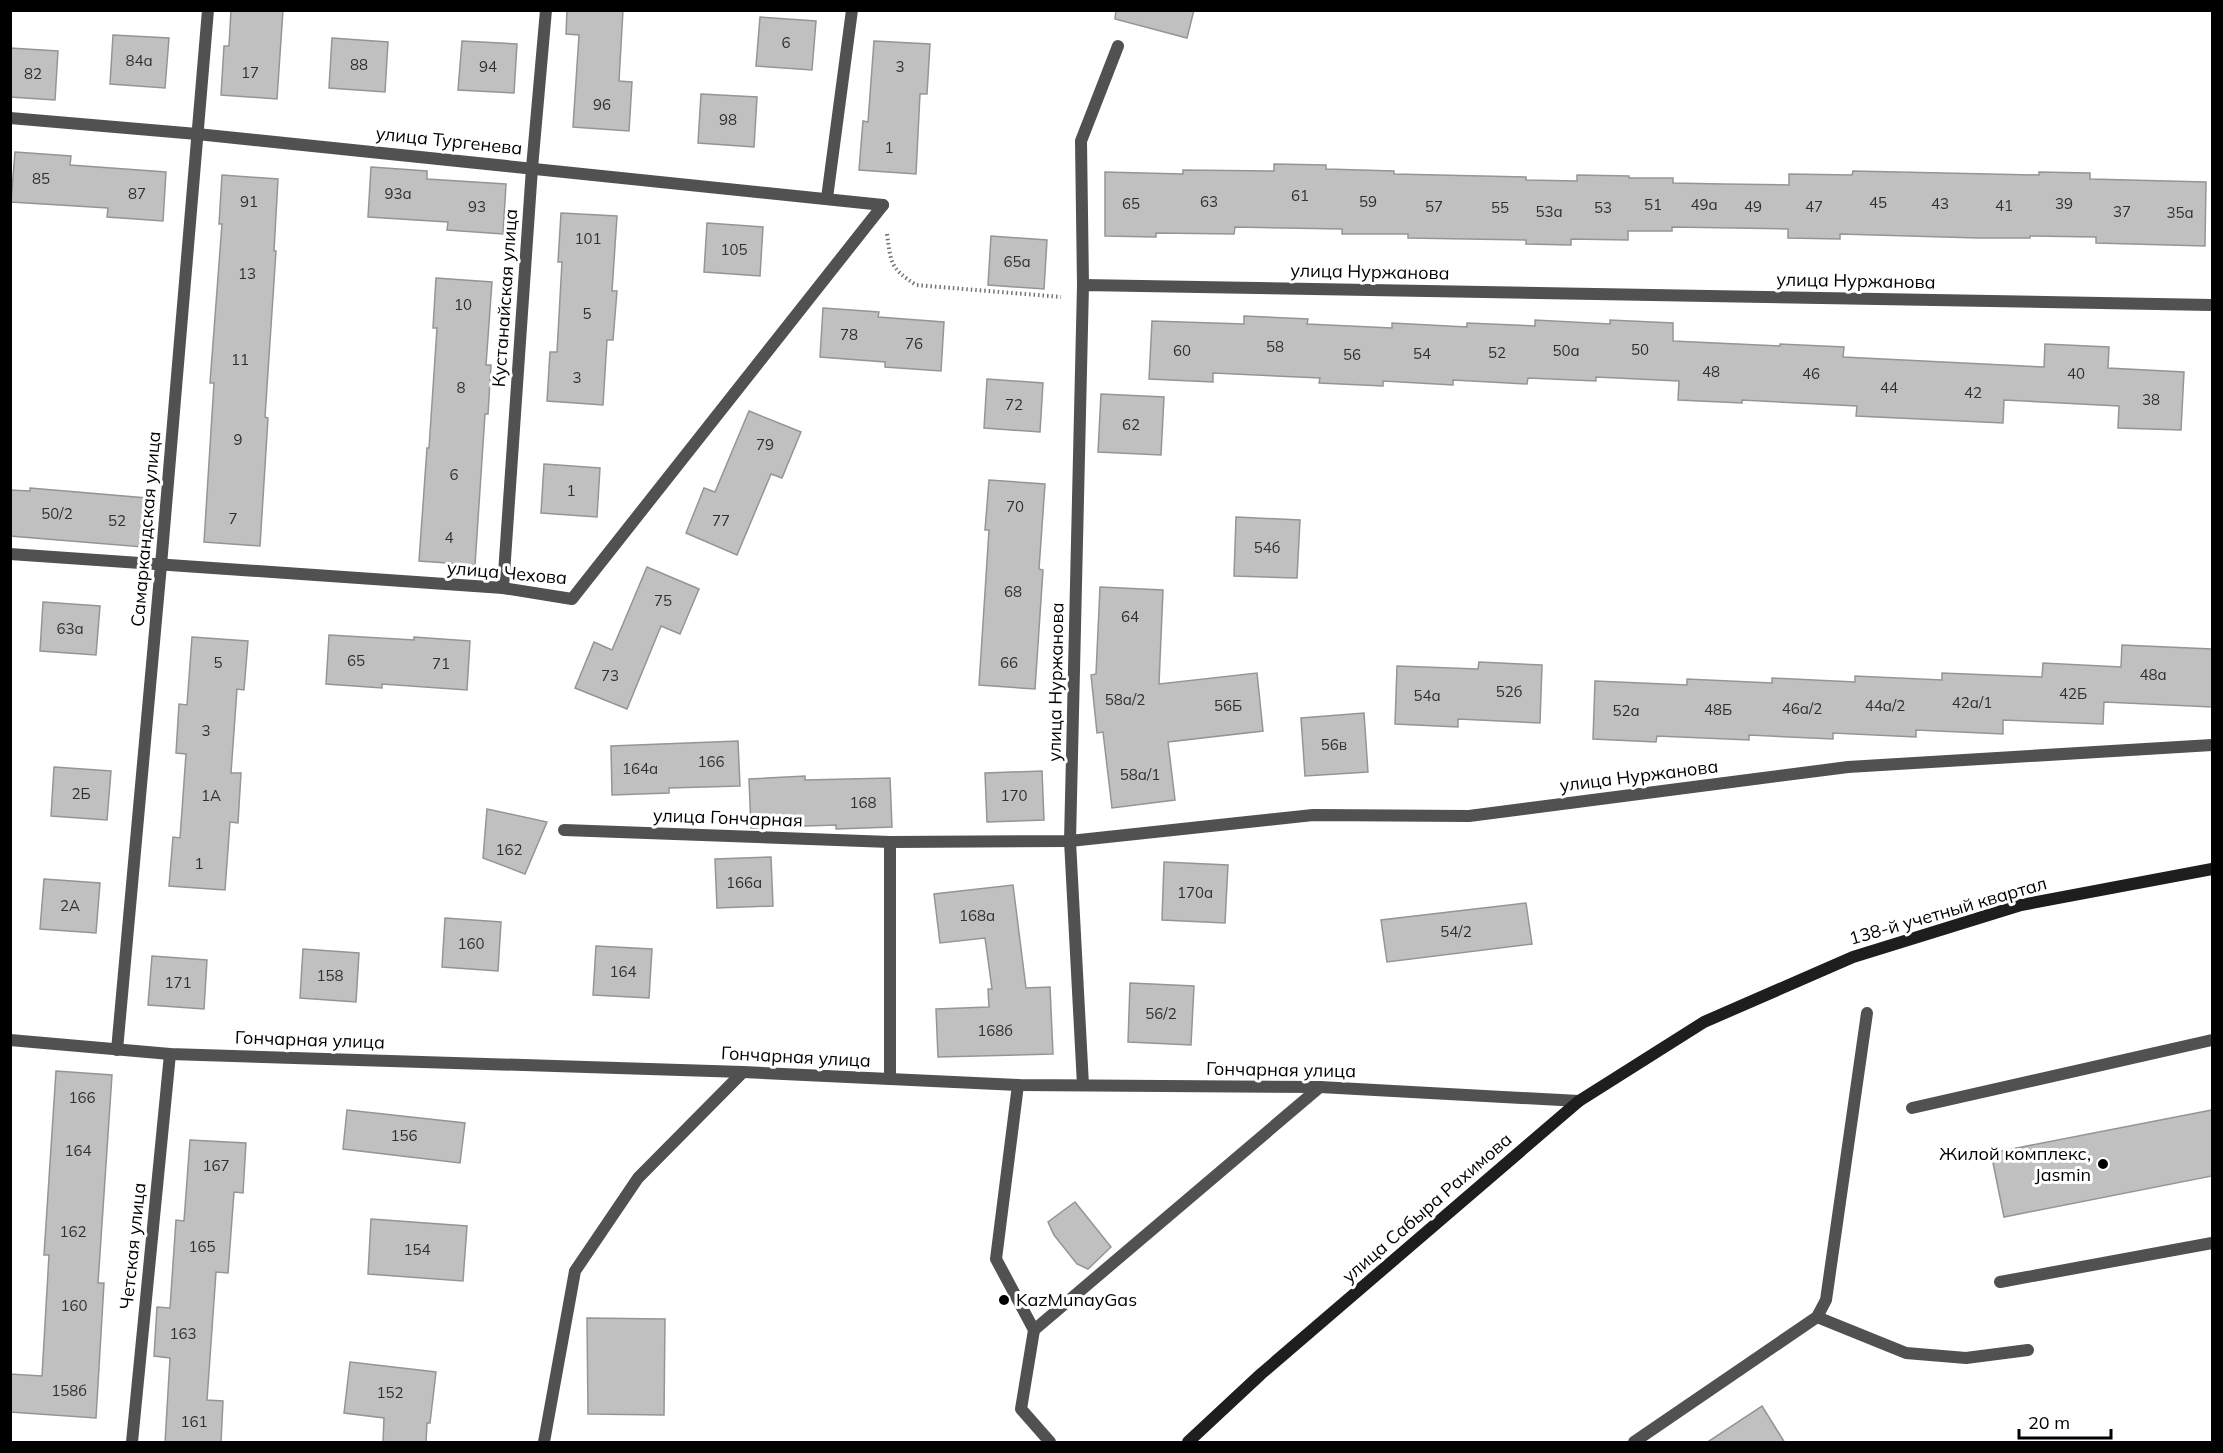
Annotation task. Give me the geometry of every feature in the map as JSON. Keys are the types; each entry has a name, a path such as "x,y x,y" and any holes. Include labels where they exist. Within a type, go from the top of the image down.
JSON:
{"main road":[{"name":"138-й учетный квартал","path":"1704,1022 1853,957 2021,905 2212,869"},
{"name":"улица Сабыра Рахимова","path":"1188,1443 1261,1374 1580,1101 1704,1022"}],"street":[{"name":"Самаркандская улица","path":"117,1050 208,10"},
{"name":"Кустанайская улица","path":"503,588 532,168 546,10"},
{"path":"827,198 852,10"},
{"path":"1083,285 1081,141 1118,46"},
{"name":"улица Тургенева","path":"10,118 197,134 883,205"},
{"name":"улица Чехова","path":"10,554 503,588 572,599 883,205"},
{"name":"улица Нуржанова","path":"1083,1085 1070,841 1083,285 2212,305"},
{"name":"улица Нуржанова","path":"1070,841 1313,815 1469,816 1848,767 2212,745"},
{"name":"улица Гончарная","path":"564,830 890,842 1070,841"},
{"path":"890,842 890,1079"},
{"path":"1634,1443 1817,1317 1826,1300 1867,1013"},
{"name":"Гончарная улица","path":"10,1040 170,1053 743,1072 1018,1085 1320,1087 1580,1101"},
{"path":"1912,1108 2212,1040"},
{"name":"Четская улица","path":"132,1443 170,1053"},
{"path":"544,1443 575,1271 638,1178 743,1072"},
{"path":"1018,1085 996,1259 1034,1330 1021,1409 1050,1443"},
{"path":"1034,1330 1320,1087"},
{"path":"2000,1282 2212,1243"},
{"path":"1817,1317 1906,1353 1966,1358 2028,1350"}],"path":[{"path":"883,205 890,260 899,273 916,285 1083,298"}],"building":[{"path":"231,10 283,10 277,99 221,95 224,46 229,46"},
{"path":"567,10 623,10 619,81 632,82 629,131 573,127 579,35 566,34"},
{"path":"1116,10 1194,10 1187,38 1115,19"},
{"path":"760,17 816,21 812,70 756,66"},
{"path":"113,35 169,38 165,88 110,84"},
{"path":"332,38 388,42 385,92 329,88"},
{"path":"462,41 517,44 514,93 458,90"},
{"path":"874,41 930,44 927,94 920,94 916,174 859,170 863,121 868,122"},
{"path":"10,48 58,51 55,100 10,97"},
{"path":"701,94 757,97 754,147 698,143"},
{"path":"15,152 71,156 70,165 166,172 163,221 107,217 108,208 11,202"},
{"path":"1274,164 1326,165 1326,169 1394,171 1394,174 1526,177 1526,180 1577,181 1577,175 1629,176 1629,178 1673,178 1673,183 1723,184 1789,185 1789,174 1852,175 1853,171 2039,175 2039,172 2090,173 2090,179 2206,182 2205,246 2096,243 2096,237 1978,238 1840,234 1840,239 1788,238 1788,229 1672,227 1672,231 1628,231 1628,240 1571,239 1571,245 1526,244 1526,240 1408,238 1408,234 1342,234 1342,229 1235,227 1234,234 1156,233 1156,237 1105,236 1105,172 1183,174 1183,170 1274,171"},
{"path":"371,167 427,171 427,179 506,184 503,234 447,230 448,222 368,217"},
{"path":"222,175 278,179 260,546 204,542 214,383 210,383 222,224 219,224"},
{"path":"561,213 617,216 612,291 617,291 613,340 607,340 603,405 547,401 550,352 557,352 562,262 558,262"},
{"path":"707,223 763,227 760,276 704,272"},
{"path":"991,236 1047,240 1044,289 988,285"},
{"path":"436,278 492,282 486,365 491,365 488,414 485,414 475,565 419,561 437,328 433,328"},
{"path":"823,308 879,312 878,317 944,322 941,371 885,367 885,362 820,357"},
{"path":"1244,316 1308,319 1307,324 1392,328 1392,323 1467,327 1467,323 1535,326 1535,320 1610,324 1610,320 1673,323 1673,341 1844,347 1843,357 2044,367 2045,344 2109,347 2108,368 2184,372 2181,430 2118,428 2119,406 2004,400 2003,423 1856,416 1857,406 1742,400 1742,403 1678,400 1679,381 1596,377 1596,381 1528,378 1527,384 1453,380 1453,385 1383,381 1383,386 1319,383 1320,378 1213,373 1213,382 1149,379 1152,321 1244,324"},
{"path":"987,379 1043,383 1040,432 984,428"},
{"path":"1101,394 1164,397 1161,455 1098,452"},
{"path":"749,411 801,432 782,478 771,474 737,555 686,533 704,488 715,492"},
{"path":"544,464 600,468 597,517 541,513"},
{"path":"989,480 1045,484 1039,569 1043,570 1035,689 979,685 989,530 985,530"},
{"path":"30,488 147,498 143,547 10,536 10,490 30,491"},
{"path":"1236,517 1300,520 1297,578 1234,576"},
{"path":"647,567 699,589 680,634 661,626 627,709 575,688 594,642 612,650"},
{"path":"1100,587 1163,590 1159,684 1257,673 1263,731 1168,742 1175,800 1112,808 1103,732 1097,733 1091,675 1096,674"},
{"path":"43,602 100,606 96,655 40,651"},
{"path":"329,635 470,641 467,690 382,684 382,688 326,684"},
{"path":"192,637 248,641 244,690 237,689 231,773 241,773 238,823 230,822 225,890 169,886 173,837 180,838 186,754 176,753 179,704 187,705"},
{"path":"2122,645 2212,649 2212,707 2104,702 2103,724 2003,720 2003,734 1916,730 1916,737 1833,733 1833,739 1749,735 1749,740 1657,736 1656,742 1593,739 1595,681 1687,685 1687,679 1772,683 1772,678 1855,682 1855,676 1942,680 1942,673 2042,677 2043,663 2121,667"},
{"path":"1479,662 1542,665 1540,723 1458,719 1458,727 1395,724 1397,666 1478,669"},
{"path":"1364,713 1368,772 1305,776 1301,718"},
{"path":"738,741 740,786 669,788 669,793 612,795 611,746"},
{"path":"54,767 111,771 107,820 51,816"},
{"path":"1042,771 1044,820 987,822 985,773"},
{"path":"805,776 805,780 890,778 892,827 836,829 836,825 751,828 749,779"},
{"path":"487,809 547,822 525,874 483,858"},
{"path":"771,857 773,906 717,908 715,859"},
{"path":"1164,862 1228,865 1225,923 1162,920"},
{"path":"44,879 100,883 96,933 40,929"},
{"path":"1013,885 1026,988 1050,987 1053,1054 938,1057 936,1009 989,1007 988,989 992,989 985,938 940,943 934,894"},
{"path":"1526,903 1532,944 1387,962 1381,920"},
{"path":"445,918 501,922 498,971 442,967"},
{"path":"596,946 652,949 649,998 593,995"},
{"path":"303,949 359,953 356,1002 300,998"},
{"path":"152,956 207,960 204,1009 148,1005"},
{"path":"1130,983 1194,986 1191,1045 1128,1042"},
{"path":"56,1071 112,1075 98,1283 104,1283 96,1418 10,1412 10,1374 42,1376 49,1255 44,1255"},
{"path":"347,1110 465,1123 460,1163 343,1149"},
{"name":"Жилой комплекс, Jasmin","path":"2212,1110 2212,1176 2004,1217 1991,1153"},
{"path":"190,1140 246,1143 243,1193 234,1192 228,1273 216,1272 207,1400 223,1401 221,1443 165,1443 170,1358 154,1356 157,1307 170,1308 176,1220 184,1221"},
{"path":"1075,1202 1111,1247 1088,1269 1077,1264 1054,1235 1048,1222"},
{"path":"371,1219 467,1226 463,1281 368,1274"},
{"path":"587,1318 665,1319 664,1415 588,1414"},
{"path":"350,1362 436,1372 426,1443 383,1443 384,1418 344,1413"},
{"path":"1762,1406 1785,1443 1706,1443"}],"place":[{"name":"Жилой комплекс, Jasmin","path":"2103,1164"},
{"name":"KazMunayGas","path":"1004,1300"}]}
